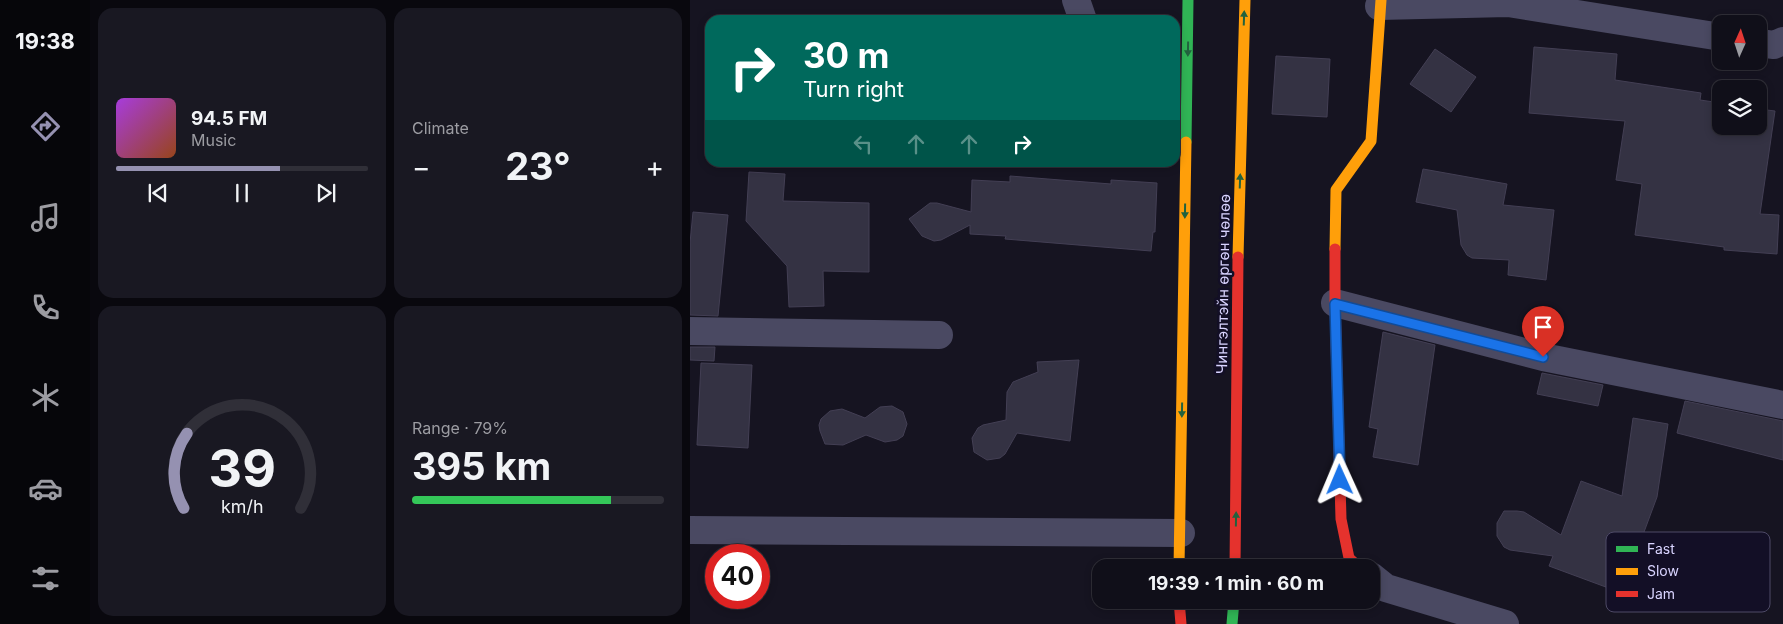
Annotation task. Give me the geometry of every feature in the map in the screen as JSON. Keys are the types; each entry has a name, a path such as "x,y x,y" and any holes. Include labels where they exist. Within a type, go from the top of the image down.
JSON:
{"main road":[{"path":"1179,559 1188,0"},
{"name":"Чингэлтэйн өргөн чөлөө","path":"1235,559 1237,277 1245,0"},
{"path":"1350,559 1341,519 1335,304 1336,190 1371,141 1380,3"},
{"path":"1180,609 1181,624"},
{"path":"1232,624 1233,609"}],"street":[{"path":"1076,0 1081,15"},
{"path":"1380,3 1508,3 1712,36"},
{"path":"1335,304 1543,357 1783,405"},
{"path":"690,331 939,335"},
{"path":"690,530 1180,533"},
{"path":"1380,583 1386,588 1505,624"}],"building":[{"path":"1534,47 1617,54 1615,80 1701,93 1700,100 1712,102 1712,135 1767,135 1767,110 1775,111 1760,214 1779,215 1777,254 1724,250 1724,247 1635,235 1642,184 1616,180 1625,121 1529,113"},
{"path":"1435,49 1476,77 1451,112 1410,84"},
{"path":"1276,56 1330,59 1327,117 1272,114"},
{"path":"1423,169 1507,184 1503,205 1554,210 1546,280 1508,275 1509,260 1472,258 1467,255 1461,245 1457,210 1416,202"},
{"path":"749,172 785,174 783,201 869,203 869,272 823,271 824,306 789,307 787,266 746,221"},
{"path":"1010,176 1111,184 1111,180 1157,183 1155,232 1153,232 1151,251 1005,239 1006,236 970,234 970,225 941,240 934,241 922,236 909,219 930,203 937,203 971,212 972,180 1010,182"},
{"path":"693,212 728,215 718,316 690,315 690,243"},
{"path":"1383,332 1435,345 1418,465 1373,457 1378,429 1369,427"},
{"path":"690,347 715,347 714,361 690,360"},
{"path":"1079,360 1070,441 1017,433 1005,454 1000,458 987,460 974,452 972,438 978,428 983,425 1006,420 1007,392 1013,382 1038,372 1037,362"},
{"path":"701,363 752,365 748,448 697,445"},
{"path":"1542,373 1603,385 1598,406 1537,394"},
{"path":"1685,401 1783,421 1783,460 1677,433"},
{"path":"892,406 903,412 907,424 903,436 897,440 885,442 866,435 843,445 825,444 819,425 821,419 830,411 842,409 865,418 880,407"},
{"path":"1633,418 1668,424 1657,497 1644,532 1606,532 1606,587 1549,566 1553,556 1510,550 1504,547 1497,536 1497,523 1504,511 1524,512 1561,535 1581,481 1622,496"}],"traffic: fast":[{"path":"1186,142 1188,0"},
{"path":"1232,624 1233,609"}],"traffic: slow":[{"path":"1238,257 1245,0"},
{"path":"1335,249 1336,190 1371,141 1381,0"},
{"path":"1179,559 1186,142"}],"traffic: jam":[{"path":"1335,249 1341,519 1350,559"},
{"path":"1235,559 1238,257"},
{"path":"1180,609 1181,624"}],"route":[{"path":"1340,480 1335,304 1543,357"}]}
